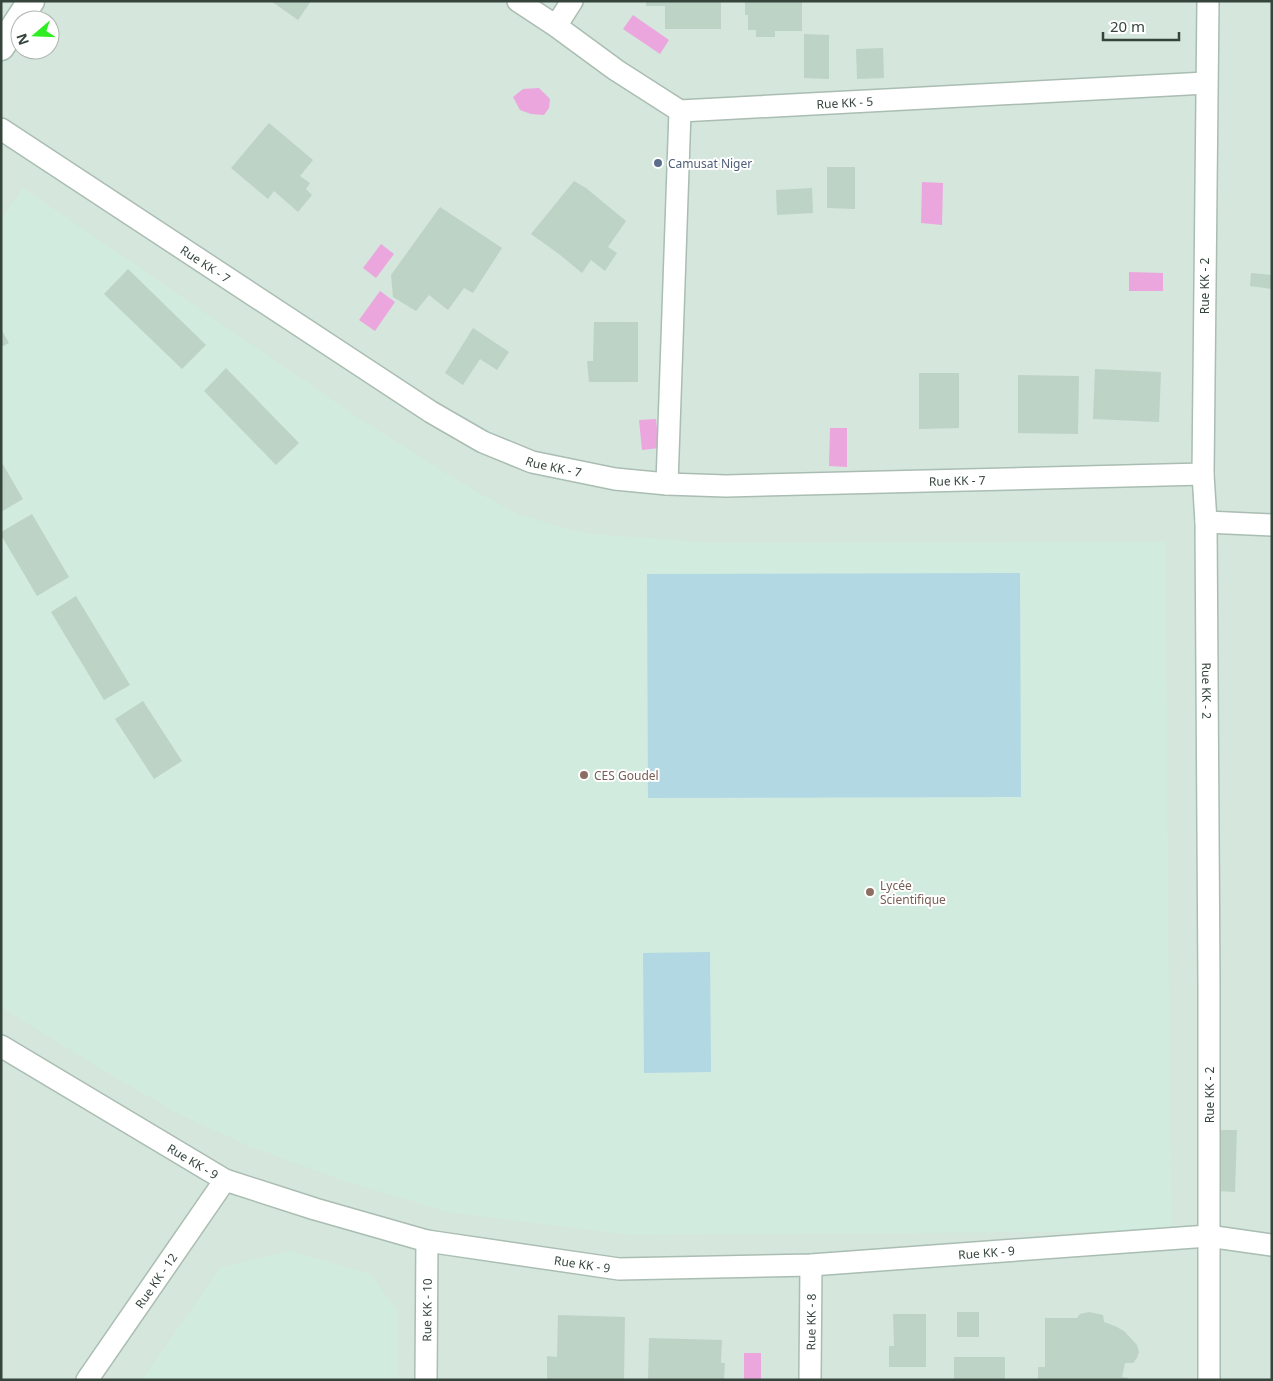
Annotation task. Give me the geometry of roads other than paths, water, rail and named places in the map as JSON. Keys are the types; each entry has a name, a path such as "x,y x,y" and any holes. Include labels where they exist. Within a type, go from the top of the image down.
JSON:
{"street":[{"path":"1,47 32,1"},
{"path":"518,1 616,70 680,110 667,484"},
{"path":"556,26 572,1"},
{"name":"Rue KK - 2","path":"1208,1 1203,474 1206,522 1209,1380"},
{"name":"Rue KK - 5","path":"680,110 1206,83"},
{"name":"Rue KK - 7","path":"1,129 431,412 483,442 532,462 615,479 667,484 726,486 1203,474"},
{"path":"1206,522 1272,525"},
{"name":"Rue KK - 9","path":"1,1046 225,1180 314,1209 427,1241 619,1269 811,1265 1208,1236 1272,1245"},
{"name":"Rue KK - 12","path":"86,1380 225,1180"},
{"name":"Rue KK - 10","path":"426,1380 427,1241"},
{"name":"Rue KK - 8","path":"810,1380 811,1265"}],"place":[{"name":"Camusat Niger","path":"658,163"},
{"name":"CES Goudel","path":"584,775"},
{"name":"Lycée Scientifique","path":"870,892"}]}
